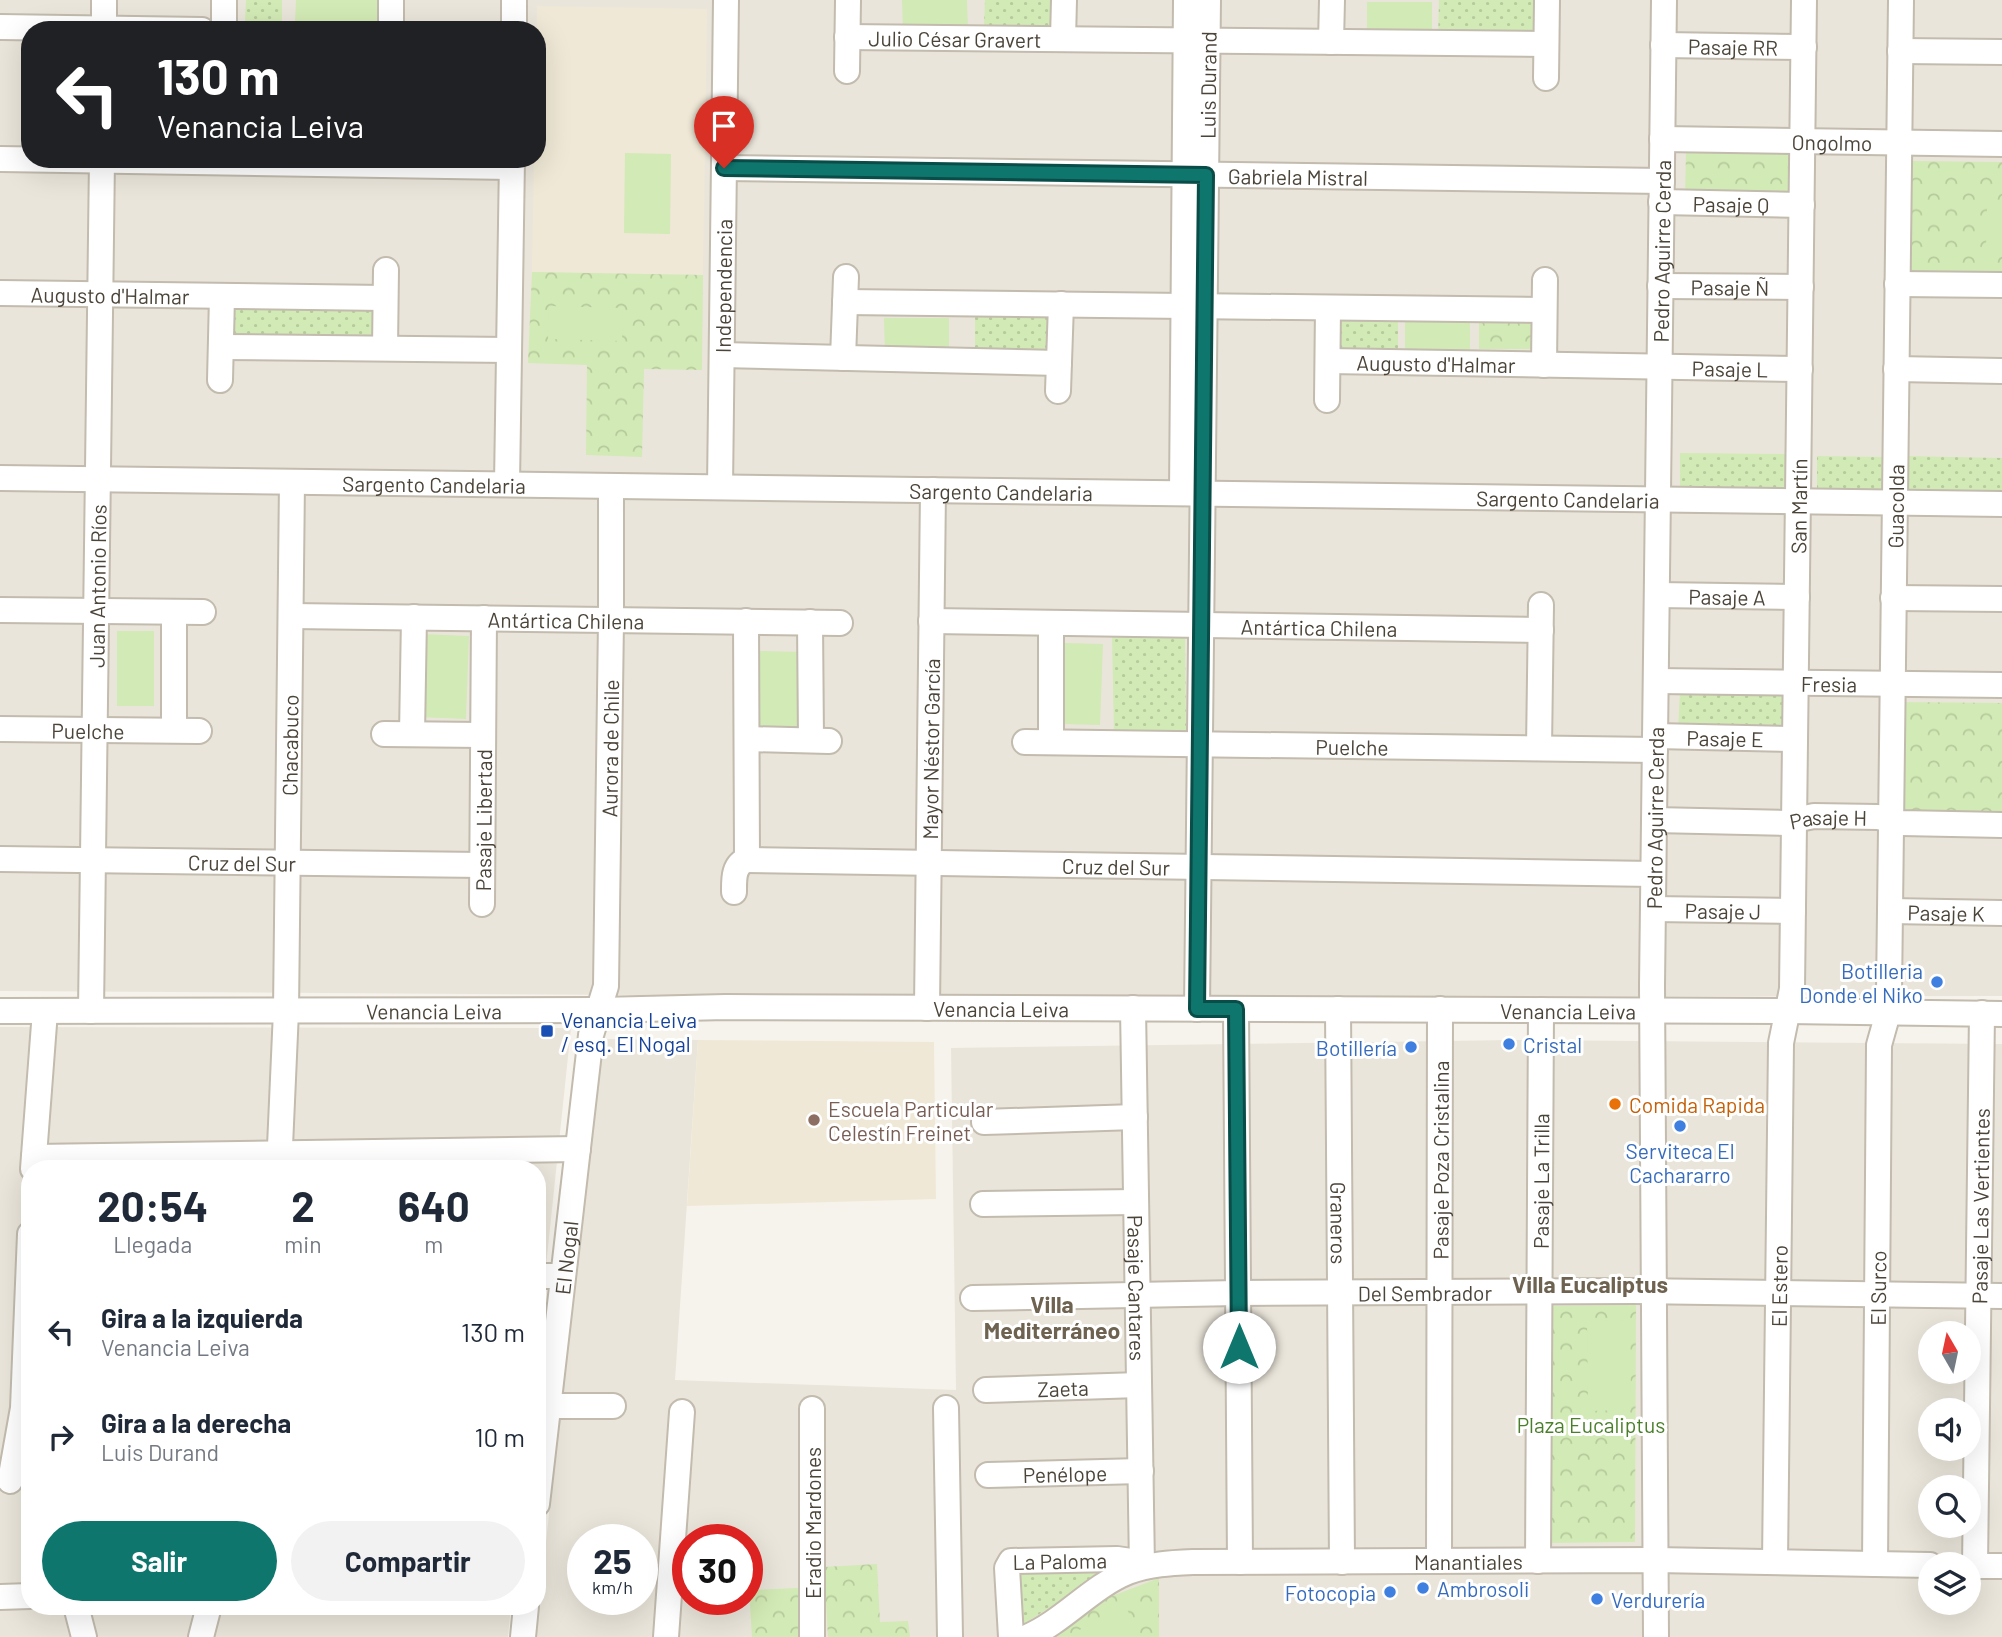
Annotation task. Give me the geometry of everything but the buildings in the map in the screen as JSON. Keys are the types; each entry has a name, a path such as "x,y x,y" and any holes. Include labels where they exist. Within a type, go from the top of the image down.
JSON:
{"street":[{"path":"104,0 104,21"},
{"path":"224,0 224,21"},
{"path":"391,0 391,21"},
{"path":"514,0 514,21"},
{"name":"Independencia","path":"720,487 726,0"},
{"name":"Julio César Gravert","path":"847,71 848,0"},
{"name":"Julio César Gravert","path":"1063,39 1064,0"},
{"name":"Luis Durand","path":"1186,0 1196,41 1193,493 1202,625 1197,1009"},
{"name":"Luis Durand","path":"1196,41 1208,0"},
{"path":"1331,42 1332,0"},
{"path":"1546,78 1547,0"},
{"name":"Pedro Aguirre Cerda","path":"1656,1637 1653,873 1664,0"},
{"name":"San Martín","path":"1787,1011 1792,989 1804,0"},
{"name":"Guacolda","path":"1888,1013 1901,0"},
{"path":"0,27 21,27"},
{"name":"Julio César Gravert","path":"847,37 1546,44"},
{"name":"Pasaje RR","path":"1663,45 1804,47"},
{"path":"1900,51 2002,52"},
{"name":"Ongolmo","path":"1662,139 2002,144"},
{"path":"0,159 21,159"},
{"name":"Juan Antonio Ríos","path":"91,1011 102,168"},
{"path":"507,484 512,168"},
{"name":"Gabriela Mistral","path":"724,168 1195,174 1662,192"},
{"name":"Pasaje Q","path":"1662,192 1802,205"},
{"path":"385,348 386,270"},
{"name":"Augusto d'Halmar","path":"1544,365 1545,280"},
{"path":"1897,284 2002,285"},
{"name":"Pasaje Ñ","path":"1660,286 1801,287"},
{"path":"843,358 846,290 1061,304 1544,310"},
{"name":"Augusto d'Halmar","path":"0,293 386,298"},
{"name":"Augusto d'Halmar","path":"220,380 222,296"},
{"path":"1058,391 1061,304"},
{"name":"Augusto d'Halmar","path":"1327,400 1328,308"},
{"path":"221,347 509,349"},
{"path":"722,355 1059,363"},
{"name":"Augusto d'Halmar","path":"1328,361 1660,367"},
{"name":"Pasaje L","path":"1660,367 1800,369"},
{"path":"1896,369 2002,371"},
{"name":"Sargento Candelaria","path":"0,478 2002,504"},
{"name":"Chacabuco","path":"279,1160 286,1011 292,482"},
{"name":"Aurora de Chile","path":"599,1010 606,986 611,486"},
{"name":"Mayor Néstor García","path":"927,1007 933,490"},
{"name":"Pasaje A","path":"1657,594 1797,597"},
{"path":"1893,597 2002,599"},
{"path":"1539,748 1541,605"},
{"path":"0,610 203,612"},
{"path":"174,612 174,730"},
{"name":"Antártica Chilena","path":"290,616 840,622"},
{"path":"412,734 414,617"},
{"name":"Pasaje Libertad","path":"482,904 484,618"},
{"path":"734,892 735,872 742,862 747,860 747,621"},
{"name":"Antártica Chilena","path":"931,621 1541,630"},
{"path":"747,739 820,741 810,622"},
{"path":"1051,623 1051,742"},
{"name":"Fresia","path":"1656,681 2002,685"},
{"name":"Puelche","path":"0,729 199,731"},
{"name":"Pasaje Libertad","path":"384,734 483,736"},
{"name":"Pasaje E","path":"1655,743 1795,739"},
{"name":"Puelche","path":"1025,741 1539,748 1655,743"},
{"name":"Pasaje H","path":"1654,820 1786,823 1814,816 1878,817 1901,823 2002,825"},
{"name":"Cruz del Sur","path":"0,859 482,865"},
{"name":"Cruz del Sur","path":"747,860 1653,873"},
{"name":"Pasaje J","path":"1653,909 1793,911"},
{"name":"Pasaje K","path":"1890,911 2002,913"},
{"name":"Venancia Leiva","path":"0,1011 927,1007 1992,1014"},
{"name":"Pasaje Cantares","path":"1133,1008 1142,1567"},
{"path":"1236,1009 1240,1562"},
{"name":"Graneros","path":"1338,1009 1342,1562"},
{"name":"Pasaje Poza Cristalina","path":"1439,1562 1440,1009"},
{"name":"El Nogal","path":"546,1381 563,1276 591,1035 599,1010"},
{"name":"Pasaje La Trilla","path":"1538,1561 1541,1010"},
{"path":"34,1160 45,1011"},
{"name":"El Estero","path":"1775,1562 1781,1043 1787,1011"},
{"name":"El Surco","path":"1875,1564 1880,1045 1888,1013"},
{"name":"Pasaje Las Vertientes","path":"1973,1552 1990,1296 1992,1014"},
{"path":"985,1122 1135,1117"},
{"path":"304,1160 578,1149"},
{"path":"983,1204 1136,1202"},
{"path":"546,1276 563,1276"},
{"name":"Del Sembrador","path":"973,1298 1440,1292 1990,1296"},
{"name":"Zaeta","path":"986,1390 1139,1385"},
{"path":"546,1406 613,1406"},
{"path":"946,1408 950,1637"},
{"name":"Eradio Mardones","path":"812,1409 813,1637"},
{"path":"666,1637 682,1412"},
{"path":"13,1481 21,1442"},
{"name":"Penélope","path":"988,1475 1141,1471"},
{"name":"La Paloma","path":"1011,1637 1007,1568 1011,1561 1124,1559 1142,1567"},
{"name":"Manantiales","path":"1027,1637 1052,1623 1117,1577 1142,1567 1173,1563 1655,1560 1918,1565"},
{"path":"1981,1566 2002,1566"},
{"path":"0,1597 21,1596"},
{"path":"78,1615 84,1637"},
{"path":"201,1637 207,1615"},
{"path":"523,1637 525,1615"}],"shaded area":[{"path":"0,0 2002,0 2002,996 958,997 0,991"},
{"path":"537,6 707,9 703,275 532,272 534,168 546,168 546,21 537,21"},
{"path":"0,1027 571,1028 546,1266 546,1160 21,1160 21,1615 510,1615 508,1637 0,1637"},
{"path":"599,1039 698,1040 675,1380 956,1390 951,1048 1514,1040 2002,1044 2002,1637 1159,1637 1159,1579 1048,1637 536,1637 538,1615 546,1615 546,1542"},
{"name":"Escuela Particular Celestín Freinet","path":"698,1040 934,1042 936,1199 687,1206"}],"green space":[{"path":"246,0 282,0 282,21 245,21"},
{"path":"296,0 377,0 377,21 295,21"},
{"path":"902,0 967,0 968,31 903,32"},
{"path":"985,0 1055,0 1055,26 984,27"},
{"path":"1439,0 1535,0 1535,38 1438,39"},
{"path":"1367,2 1432,2 1432,31 1367,31"},
{"path":"1686,151 1795,154 1794,200 1685,197"},
{"path":"625,153 671,154 670,234 624,233"},
{"path":"1912,161 2002,162 2002,271 1910,271"},
{"path":"1987,209 2002,209 2002,248 1986,248"},
{"path":"532,272 703,275 702,370 644,369 642,457 586,455 587,365 528,363"},
{"path":"376,304 382,336 232,341 227,307"},
{"path":"549,306 623,308 622,341 548,339"},
{"path":"975,314 1053,315 1052,351 975,349"},
{"path":"884,318 949,318 949,352 885,353"},
{"path":"1336,319 1398,320 1398,349 1335,349"},
{"path":"1479,319 1542,320 1542,349 1479,349"},
{"path":"1405,322 1470,322 1470,352 1405,351"},
{"path":"1680,453 1792,454 1791,494 1680,494"},
{"path":"1817,456 1883,457 1882,492 1817,490"},
{"path":"1905,456 2002,458 2002,495 1904,494"},
{"path":"117,631 154,631 154,706 117,706"},
{"path":"421,634 469,636 466,719 418,717"},
{"path":"1185,635 1186,733 1114,735 1112,636"},
{"path":"1064,643 1103,644 1100,725 1062,724"},
{"path":"757,651 803,652 801,733 755,732"},
{"path":"1680,691 1791,694 1789,735 1678,731"},
{"path":"1897,702 2002,703 2002,812 1897,812"},
{"name":"Plaza Eucaliptus","path":"1636,1305 1635,1542 1545,1543 1547,1306"},
{"path":"1630,1320 1631,1410 1588,1411 1587,1321"},
{"path":"877,1564 880,1622 908,1621 910,1637 828,1637 824,1567"},
{"path":"1011,1565 1117,1565 1014,1630"},
{"path":"1159,1578 1159,1637 1048,1637 1102,1600"},
{"path":"798,1588 800,1637 752,1637 751,1615 763,1615 763,1589"},
{"path":"1127,1609 1139,1637 1063,1637"}],"place":[{"name":"Botilleria Donde el Niko","path":"1937,982"},
{"name":"Venancia Leiva / esq. El Nogal","path":"547,1031"},
{"name":"Cristal","path":"1509,1044"},
{"name":"Botillería","path":"1411,1047"},
{"name":"Comida Rapida","path":"1615,1104"},
{"name":"Escuela Particular Celestín Freinet","path":"814,1120"},
{"name":"Serviteca El Cachararro","path":"1680,1126"},
{"name":"Ambrosoli","path":"1423,1588"},
{"name":"Fotocopia","path":"1390,1592"},
{"name":"Verdurería","path":"1597,1599"}],"district":[{"name":"Villa Eucaliptus","path":"1590,1284"},
{"name":"Villa Mediterráneo","path":"1052,1317"}],"route":[{"path":"724,168 1206,175 1197,1009 1236,1009 1239,1347"}]}
